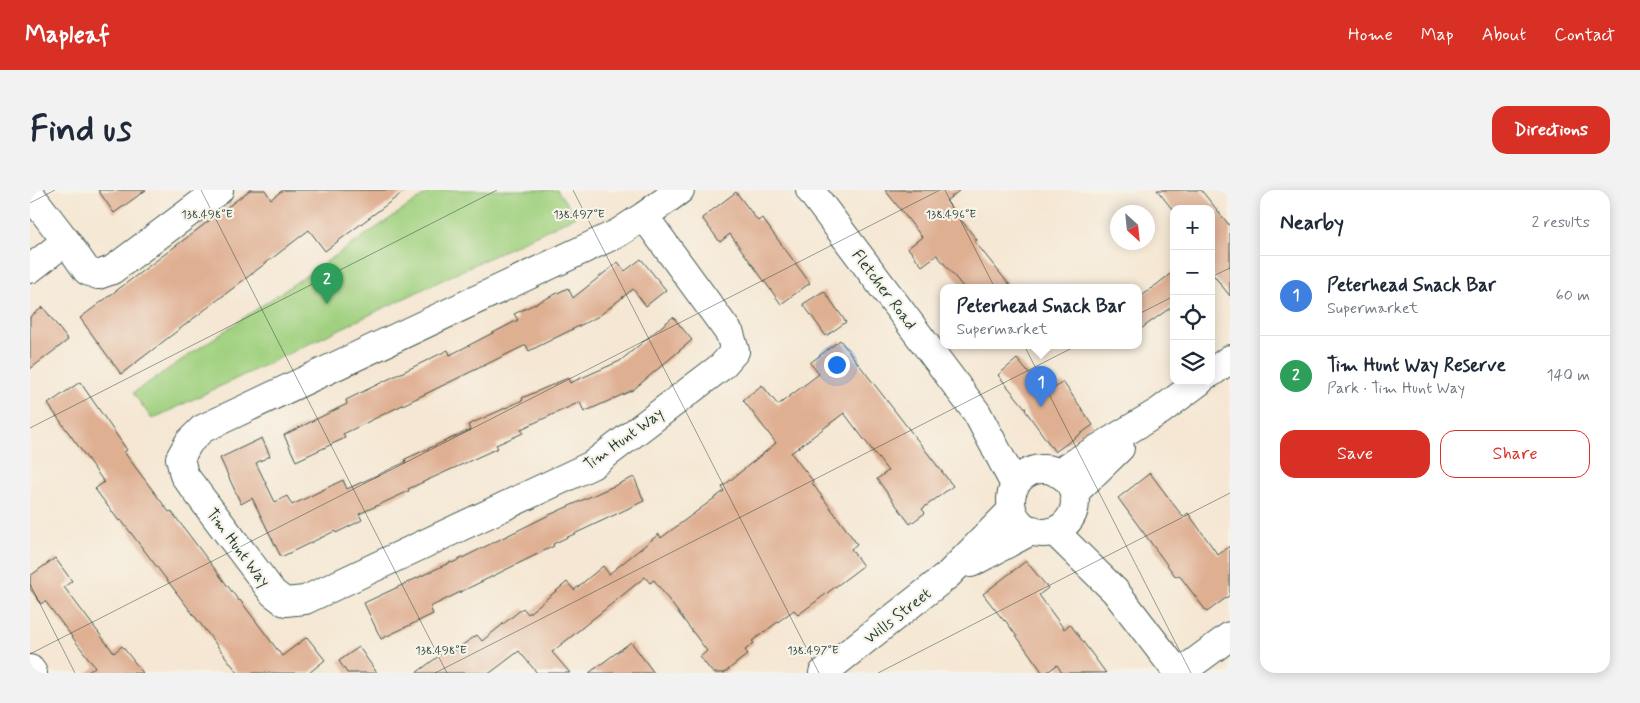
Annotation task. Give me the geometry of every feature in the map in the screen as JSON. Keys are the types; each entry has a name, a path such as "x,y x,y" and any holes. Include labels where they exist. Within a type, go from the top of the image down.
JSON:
{"street":[{"path":"30,194 87,271 98,275 112,270 219,190"},
{"name":"Tim Hunt Way","path":"644,216 730,334 735,351 722,366 592,465 305,600 285,602 273,593 184,475 180,458 189,442 202,429 618,234 680,190"},
{"name":"Fletcher Road","path":"810,190 1044,500 1179,673"},
{"path":"30,269 66,241"},
{"path":"1215,370 1230,358"},
{"name":"Wills Street","path":"823,673 1195,385"},
{"path":"1179,673 1230,636"},
{"path":"30,669 33,673"}],"green space":[{"path":"432,190 557,190 576,216 152,419 133,393"}],"building":[{"path":"98,190 146,190 114,213"},
{"path":"250,190 265,190 271,199 283,190 406,190 325,251 309,230 121,374 80,318"},
{"path":"885,190 960,190 946,201 977,240 975,242 1009,284 961,284 937,255 922,266 908,248 922,237"},
{"path":"1157,190 1201,190 1213,205 1170,205"},
{"path":"736,192 758,221 762,218 810,283 781,304 730,234 720,242 702,218"},
{"path":"1215,207 1230,226 1230,296 1215,277"},
{"path":"641,259 666,290 646,306 633,289 599,316 529,351 526,345 343,434 345,438 296,461 284,435 347,404 346,400 448,350 450,355 518,320 514,314 568,288 573,298 618,262 625,271"},
{"path":"1170,274 1170,308 1142,328 1142,296"},
{"path":"824,291 846,322 826,336 803,304"},
{"path":"43,307 68,340 30,369 30,317"},
{"path":"673,317 692,340 633,390 584,412 580,402 521,429 523,433 496,445 498,448 408,489 409,491 359,514 362,520 281,557 252,498 241,504 220,458 262,438 270,456 256,463 275,502 287,496 292,505 343,480 347,489 406,462 405,459 470,430 468,425 523,400 522,398 568,378 570,383 620,361"},
{"path":"840,340 953,486 922,509 925,513 910,524 877,479 888,471 844,413 791,453 857,544 851,549 863,566 798,615 794,610 752,641 754,643 745,650 748,654 724,673 713,673 700,657 707,651 654,580 650,583 645,577 552,652 570,673 537,673 519,651 490,673 416,673 451,647 454,651 477,635 482,641 523,608 528,614 567,582 574,590 603,566 609,574 659,534 661,538 724,491 722,487 776,443 743,400 762,385 778,405 819,374 810,363"},
{"path":"1017,359 1046,394 1063,382 1093,425 1055,452 1026,409 998,375"},
{"path":"80,382 127,450 124,452 282,656 307,637 325,660 309,673 238,673 121,520 119,521 95,489 104,482 48,404"},
{"path":"1150,473 1183,517 1188,513 1218,555 1230,546 1230,595 1207,612 1179,575 1176,577 1118,498"},
{"path":"634,477 644,501 553,544 554,546 430,607 433,614 381,639 364,603"},
{"path":"55,558 72,581 64,587 114,653 122,646 143,673 87,673 95,667 45,601 41,604 30,588 30,576"},
{"path":"1026,561 1048,588 1039,595 1064,629 1070,624 1106,673 1062,673 1057,665 1043,673 1005,620 983,594"},
{"path":"631,642 654,673 589,673"},
{"path":"359,647 377,673 347,673 339,661"}],"place":[{"name":"Tim Hunt Way Reserve","path":"327,304"},
{"name":"Peterhead Snack Bar","path":"1041,407"}]}
